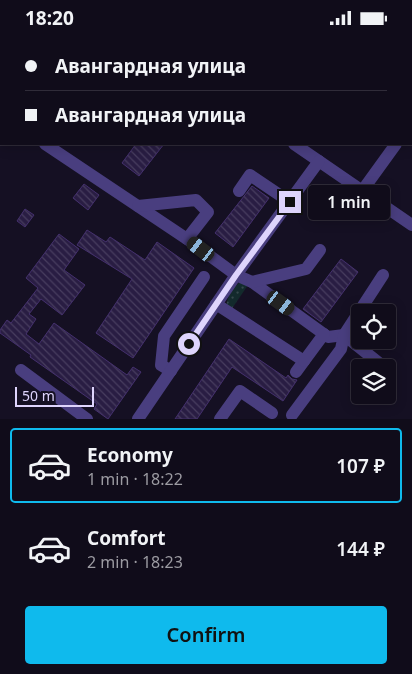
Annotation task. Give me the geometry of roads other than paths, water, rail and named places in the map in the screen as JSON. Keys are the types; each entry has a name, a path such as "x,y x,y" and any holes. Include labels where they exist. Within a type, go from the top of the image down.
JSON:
{"street":[{"path":"295,145 412,225"},
{"path":"362,191 395,145"},
{"path":"48,146 187,239 236,275 252,282 328,337 344,335 374,359"},
{"path":"138,419 236,275 319,161"},
{"path":"239,191 250,175 290,202"},
{"path":"138,206 196,200 208,212 187,239"},
{"path":"252,282 306,269 320,250"},
{"path":"292,415 341,349 344,335 383,275"},
{"path":"170,371 161,365 164,336 204,277"},
{"path":"216,304 304,361"},
{"path":"296,372 324,334"},
{"path":"22,370 87,419"},
{"path":"220,419 240,391 272,413"}]}
